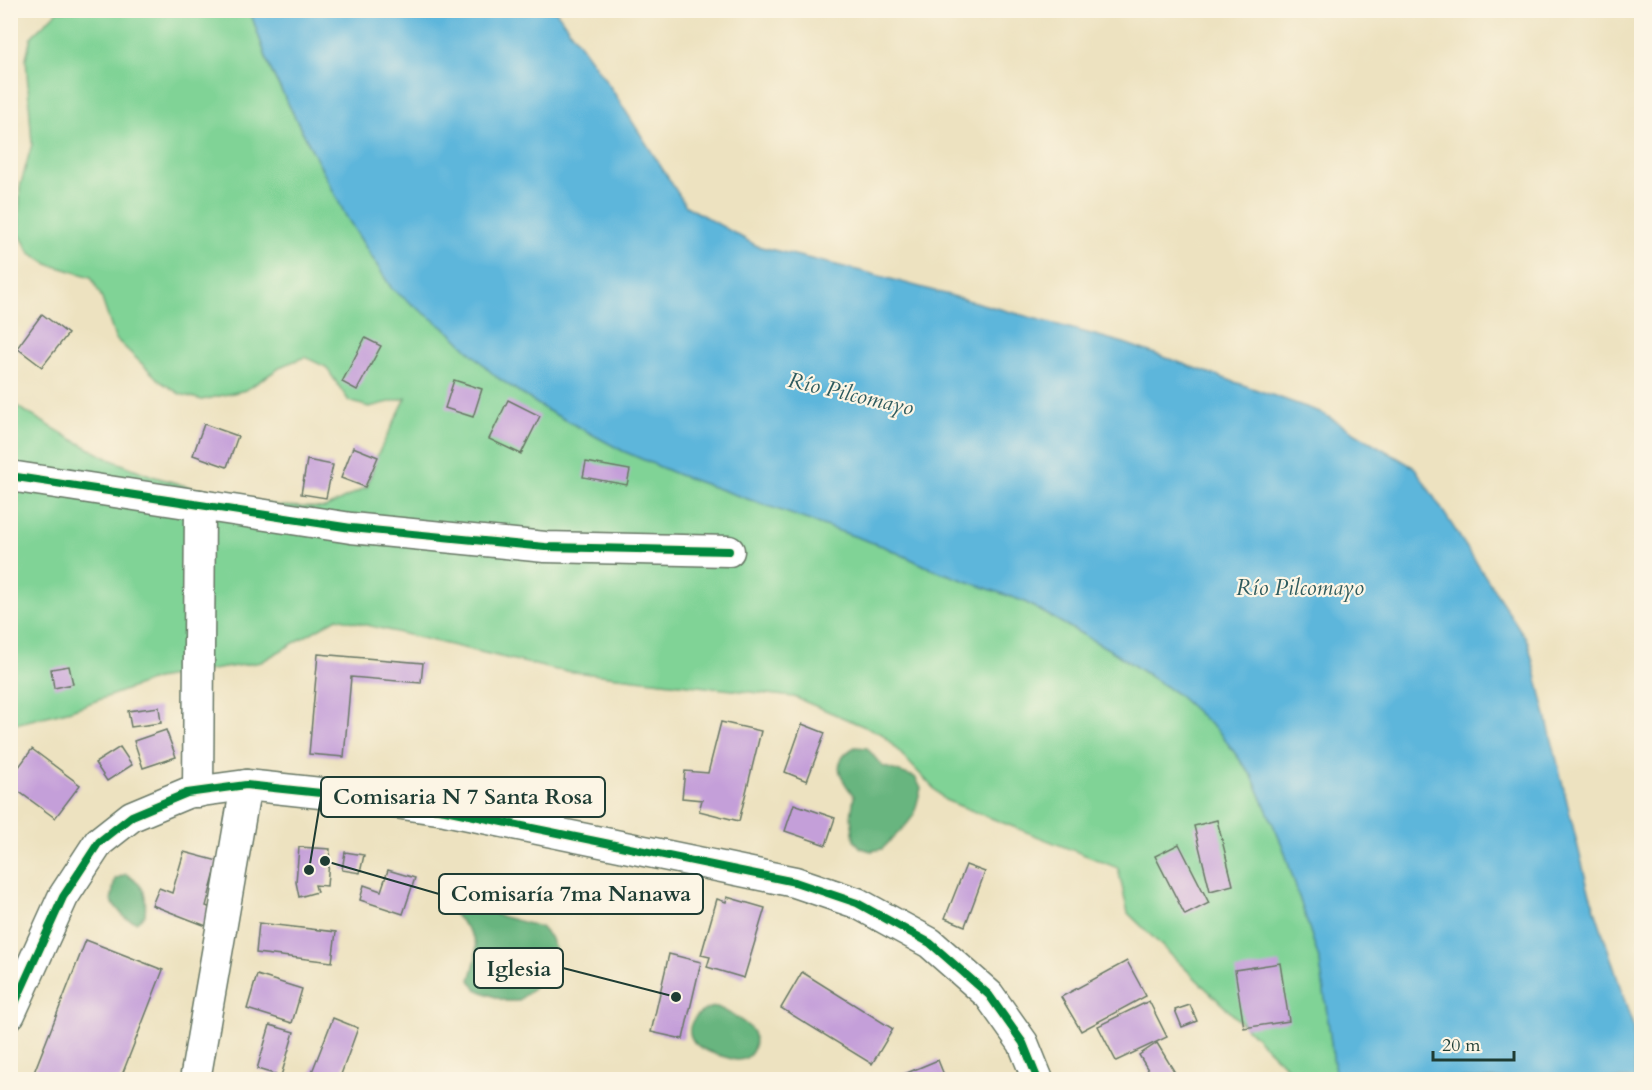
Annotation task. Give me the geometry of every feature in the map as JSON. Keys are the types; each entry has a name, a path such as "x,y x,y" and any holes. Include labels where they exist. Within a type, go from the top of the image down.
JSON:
{"street":[{"path":"10,476 351,528 545,547 729,551"},
{"path":"198,792 200,505"},
{"path":"195,1080 246,785"},
{"path":"10,1014 63,897 99,842 132,816 187,793 246,785 445,810 795,882 857,903 930,943 989,994 1023,1043 1038,1080"}],"green space":[{"path":"58,11 250,11 270,69 346,216 392,289 451,333 495,376 545,409 623,451 679,475 885,547 932,569 1023,601 1112,651 1177,694 1220,733 1252,776 1283,847 1320,962 1336,1079 1299,1079 1128,913 1118,868 945,800 882,734 794,697 556,670 337,618 261,662 156,679 71,710 11,725 10,402 109,459 152,476 196,489 280,506 325,508 367,487 378,454 406,398 369,407 349,401 326,367 305,357 284,365 246,390 202,400 180,394 161,382 115,338 101,296 91,277 48,264 30,253 19,233 20,187 32,144 26,58 31,37"},
{"path":"855,747 867,748 882,766 915,777 921,788 914,815 882,849 871,851 861,848 854,840 851,817 854,796 841,777 840,764 842,758"},
{"path":"126,874 141,886 145,896 145,915 136,922 125,918 111,901 115,879"},
{"path":"464,878 481,882 497,892 496,915 541,927 550,937 555,949 556,962 552,972 518,1001 506,1001 485,993 476,989 470,980 476,956 475,942 451,910 449,903 453,883"},
{"path":"717,1007 742,1021 753,1032 755,1044 750,1055 739,1060 732,1059 701,1048 694,1042 691,1036 691,1023 705,1010"}],"water":[{"name":"Río Pilcomayo","path":"250,11 556,11 611,88 686,206 757,246 865,272 1124,343 1320,412 1415,468 1528,642 1588,888 1633,1026 1635,1079 1336,1079 1320,962 1283,847 1252,776 1220,733 1177,694 1112,651 1023,601 932,569 885,547 679,475 623,451 545,409 495,376 451,333 392,289 346,216 270,68"}],"building":[{"path":"42,314 68,334 42,367 17,348"},
{"path":"365,338 381,346 357,390 342,382"},
{"path":"454,380 482,389 473,417 445,408"},
{"path":"508,400 540,416 521,454 489,439"},
{"path":"204,424 238,436 227,467 193,455"},
{"path":"353,447 378,457 365,487 341,478"},
{"path":"307,460 333,465 326,498 301,494"},
{"path":"586,462 630,470 627,485 583,477"},
{"path":"318,654 423,663 421,683 351,677 344,757 309,754"},
{"path":"69,666 73,684 54,688 51,669"},
{"path":"159,707 161,723 131,727 128,711"},
{"path":"721,722 761,731 739,821 699,811 702,800 682,798 685,771 708,773"},
{"path":"802,724 825,733 807,781 785,772"},
{"path":"166,730 176,757 143,768 134,741"},
{"path":"120,747 132,765 107,781 95,763"},
{"path":"32,749 80,785 55,818 10,785 10,779"},
{"path":"794,804 835,818 826,845 785,831"},
{"path":"1217,820 1233,885 1210,891 1194,826"},
{"path":"1179,844 1209,903 1185,915 1155,856"},
{"path":"299,847 330,849 327,886 315,885 317,892 299,897 296,882"},
{"path":"184,852 218,861 206,906 221,912 214,929 152,905 159,888 172,893"},
{"path":"345,852 364,855 360,873 342,870"},
{"path":"966,865 985,872 965,926 945,918"},
{"path":"388,870 415,878 403,914 360,900 364,885 381,891"},
{"path":"727,897 765,908 744,978 707,967 710,957 701,955 717,899 726,902"},
{"path":"259,923 336,932 332,962 256,953"},
{"path":"86,940 163,970 120,1080 31,1080"},
{"path":"669,954 701,962 683,1039 651,1032"},
{"path":"1127,961 1146,996 1081,1031 1061,997"},
{"path":"1280,963 1289,1021 1244,1028 1235,970"},
{"path":"802,972 893,1029 872,1064 781,1008"},
{"path":"257,975 302,989 292,1023 247,1009"},
{"path":"1149,1001 1167,1037 1116,1061 1098,1026"},
{"path":"1190,1005 1197,1021 1182,1027 1175,1010"},
{"path":"333,1018 358,1028 339,1080 317,1080 310,1077"},
{"path":"270,1025 294,1032 281,1076 257,1069"},
{"path":"1157,1043 1177,1076 1171,1080 1154,1080 1139,1055"},
{"path":"938,1060 946,1080 904,1080 902,1075"}],"cycle path":[{"path":"10,476 351,528 545,547 729,551"},
{"path":"10,1014 63,897 99,842 132,816 187,793 246,785 445,810 795,882 857,903 930,943 989,995 1023,1043 1038,1080"}],"place":[{"name":"Comisaría 7ma Nanawa","path":"325,861"},
{"name":"Comisaria N 7 Santa Rosa","path":"309,870"},
{"name":"Iglesia","path":"676,997"}]}
